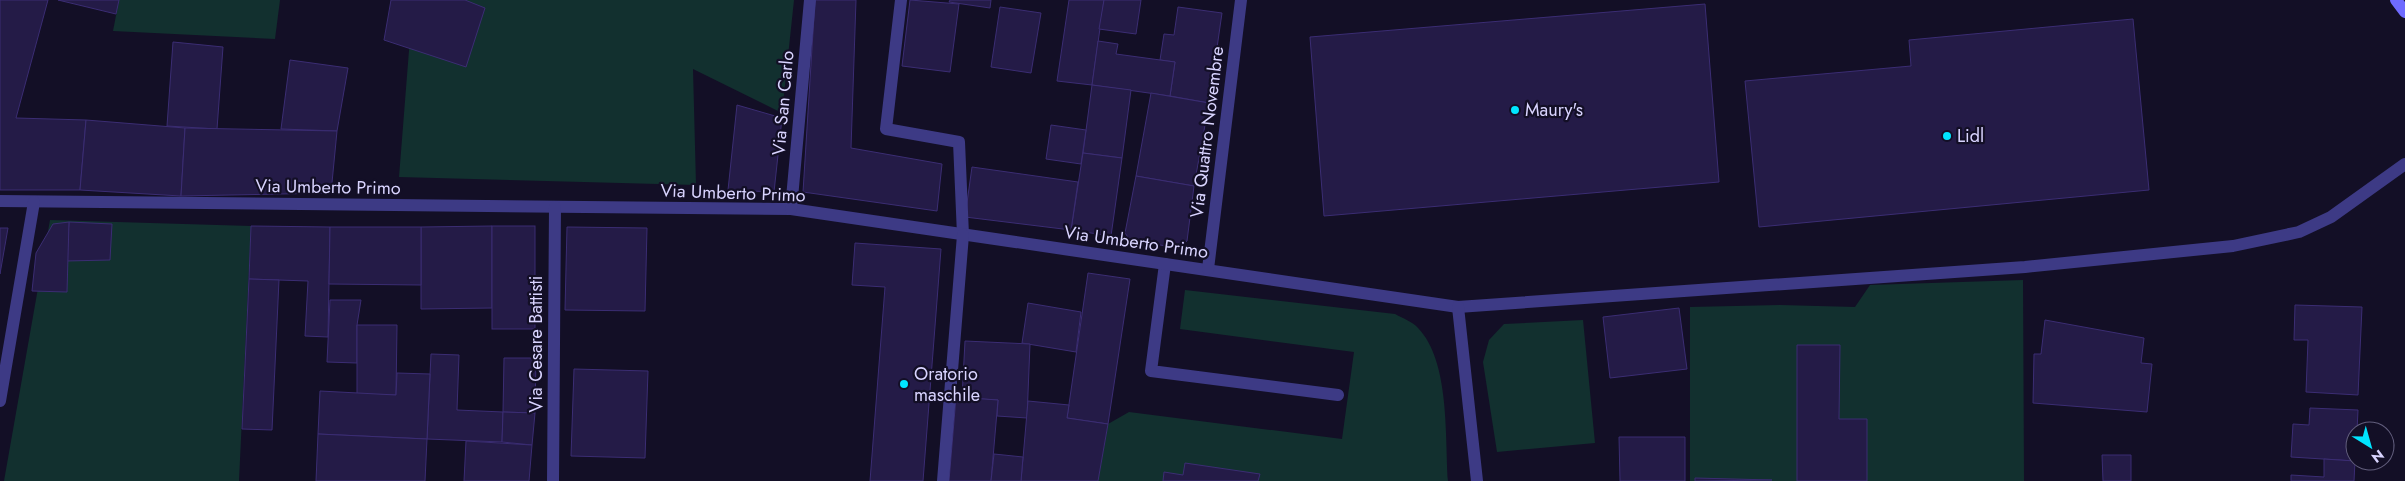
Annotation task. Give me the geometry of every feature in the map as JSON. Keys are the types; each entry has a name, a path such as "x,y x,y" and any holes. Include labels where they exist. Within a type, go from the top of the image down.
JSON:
{"main road":[{"path":"2396,0 2405,12"}],"street":[{"name":"Via San Carlo","path":"791,209 810,0"},
{"path":"901,0 886,129 959,142 963,235 942,481"},
{"name":"Via Quattro Novembre","path":"1208,269 1242,0"},
{"name":"Via Umberto Primo","path":"0,201 791,209 1458,307 2025,267 2233,246 2299,232 2331,217 2405,164"},
{"path":"0,401 34,202"},
{"name":"Via Cesare Battisti","path":"553,481 555,207"},
{"path":"1165,264 1151,371 1338,395"},
{"path":"1458,307 1477,481"}],"green space":[{"path":"119,0 280,0 275,39 113,31"},
{"path":"413,0 794,0 782,113 693,69 696,185 399,177"},
{"path":"50,220 251,226 239,481 4,481"},
{"path":"2023,280 2024,481 1690,481 1690,307 1780,305 1855,307 1870,285"},
{"path":"1185,290 1395,314 1413,324 1428,342 1436,359 1441,379 1446,422 1448,481 1098,481 1108,424 1129,412 1342,439 1354,352 1180,329"},
{"path":"1583,320 1595,443 1497,452 1483,362 1489,340 1504,324"}],"building":[{"path":"0,0 48,0 16,118 86,120 80,190 0,190"},
{"path":"58,0 119,0 116,14"},
{"path":"391,0 465,0 485,8 466,67 384,40"},
{"path":"815,0 856,0 851,148 942,164 937,211 803,192"},
{"path":"910,0 959,4 950,72 902,66"},
{"path":"950,0 991,0 990,8 949,2"},
{"path":"1069,0 1104,0 1092,85 1057,81"},
{"path":"1104,0 1141,0 1136,34 1099,29"},
{"name":"Maury's","path":"1705,4 1719,182 1324,216 1310,37"},
{"path":"1000,7 1041,13 1031,73 991,67"},
{"path":"1178,7 1222,13 1209,103 1170,96 1175,62 1160,60 1164,34 1174,35"},
{"name":"Lidl","path":"2133,19 2149,190 1759,227 1745,81 1911,66 1909,40"},
{"path":"1098,41 1118,44 1116,54 1175,62 1170,96 1092,85"},
{"path":"173,42 223,47 217,129 167,126"},
{"path":"290,60 348,68 337,131 281,129"},
{"path":"1092,85 1131,90 1122,158 1083,153"},
{"path":"1151,93 1209,103 1194,186 1136,176"},
{"path":"737,105 782,118 774,192 728,190"},
{"path":"86,120 185,128 181,196 80,190"},
{"path":"1051,125 1086,130 1081,164 1046,159"},
{"path":"185,128 337,131 331,193 181,196"},
{"path":"1083,153 1122,158 1111,236 1071,230"},
{"path":"972,167 1078,182 1071,230 965,217"},
{"path":"1136,176 1194,186 1187,241 1178,248 1130,240 1125,233"},
{"path":"69,222 112,224 110,260 66,261"},
{"path":"69,222 67,292 32,291 36,253 53,224"},
{"path":"251,226 330,227 328,337 305,336 308,281 249,279"},
{"path":"492,226 492,308 421,309 421,227"},
{"path":"492,226 535,226 535,329 492,329"},
{"path":"330,227 421,227 421,285 329,284"},
{"path":"567,227 647,228 645,311 565,310"},
{"path":"0,228 8,228 0,274"},
{"name":"Oratorio maschile","path":"855,243 941,249 923,481 870,481 885,287 852,285"},
{"path":"1088,273 1130,279 1108,424 1067,418"},
{"path":"249,279 279,280 272,430 242,429"},
{"path":"330,300 361,300 357,325 357,363 327,362"},
{"path":"1028,303 1081,312 1076,352 1022,343"},
{"path":"2295,305 2362,307 2358,395 2306,392 2308,340 2294,340"},
{"path":"1679,308 1687,369 1610,378 1603,317"},
{"path":"2045,320 2144,338 2141,363 2152,364 2147,412 2033,403 2034,354 2041,354"},
{"path":"357,325 397,325 396,395 357,394"},
{"path":"965,341 1030,344 1027,418 997,416 998,400 962,398"},
{"path":"1797,345 1840,345 1839,419 1867,419 1867,481 1797,481"},
{"path":"431,354 459,355 457,410 503,412 502,442 427,439"},
{"path":"504,358 536,358 535,413 503,412"},
{"path":"574,369 648,371 645,458 571,456"},
{"path":"397,373 430,374 427,439 318,434 320,391 396,395"},
{"path":"956,397 998,400 991,481 949,481"},
{"path":"1028,401 1069,405 1067,418 1108,424 1098,481 1021,481"},
{"path":"2310,408 2358,410 2357,421 2345,421 2345,460 2291,457 2293,424 2309,425"},
{"path":"503,412 535,413 532,445 502,442"},
{"path":"318,434 427,439 425,481 316,481"},
{"path":"1619,437 1685,437 1685,481 1620,481"},
{"path":"466,441 532,445 529,481 464,481"},
{"path":"994,454 1023,457 1021,481 991,481"},
{"path":"2102,455 2131,455 2131,481 2103,481"},
{"path":"2324,459 2345,460 2345,471 2354,471 2354,481 2291,481 2291,475 2324,477"},
{"path":"1185,463 1260,474 1258,481 1163,481 1164,472 1183,475"},
{"path":"1695,478 1772,480 1695,481"}],"place":[{"name":"Maury's","path":"1515,110"},
{"name":"Lidl","path":"1947,136"},
{"name":"Oratorio maschile","path":"904,384"}]}
